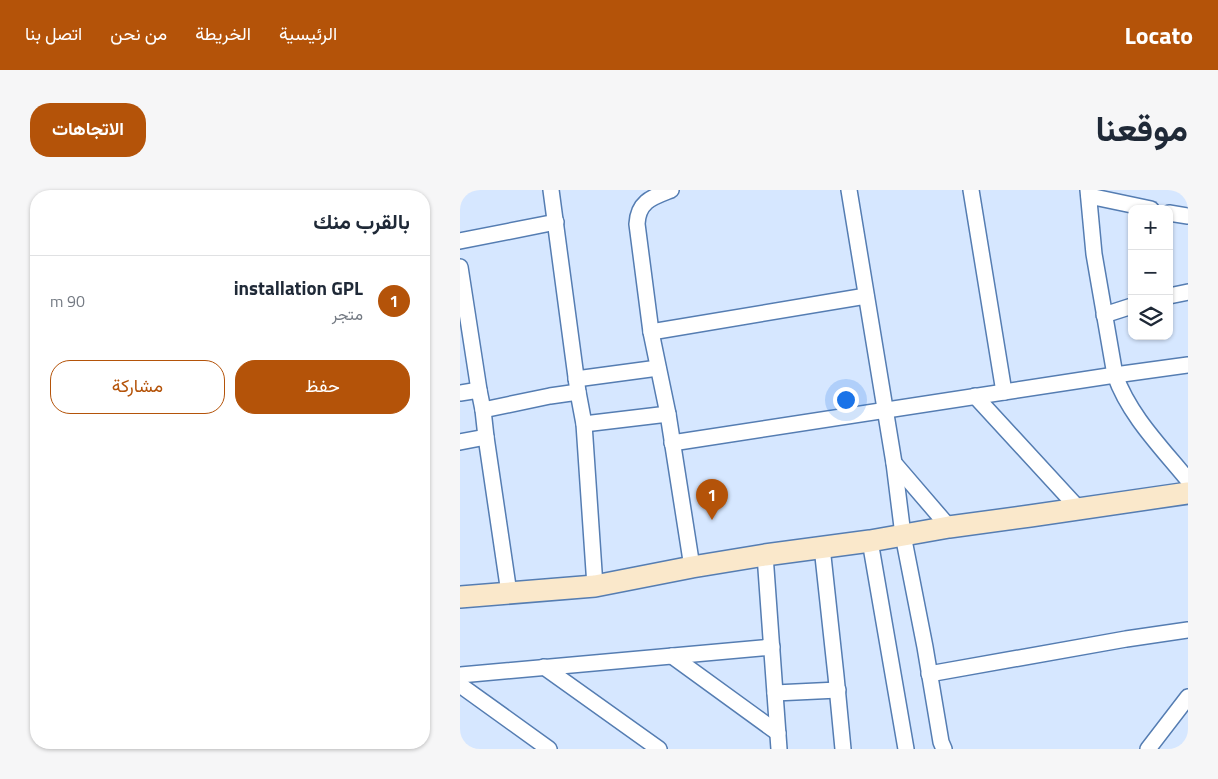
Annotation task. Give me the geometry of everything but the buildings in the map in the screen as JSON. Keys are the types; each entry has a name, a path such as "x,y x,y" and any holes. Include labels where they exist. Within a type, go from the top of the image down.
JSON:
{"main road":[{"path":"460,596 594,586 765,555 1188,493"}],"street":[{"path":"551,190 577,386 584,424 594,586"},
{"path":"671,190 649,199 637,215 637,224 651,332 668,414 692,567"},
{"path":"850,190 886,410 903,535 941,742 944,749"},
{"path":"971,190 1004,392"},
{"path":"1135,205 1088,193 1094,254 1115,374 1120,391 1142,424 1188,480"},
{"path":"1173,214 1188,216"},
{"path":"460,241 556,222"},
{"path":"460,267 509,593"},
{"path":"1173,295 1188,292"},
{"path":"651,332 866,296"},
{"path":"1104,315 1128,307"},
{"path":"672,443 1115,374 1188,365"},
{"path":"483,410 540,398 577,386 658,368"},
{"path":"460,393 479,390"},
{"path":"975,396 1079,509"},
{"path":"584,424 668,414"},
{"path":"460,442 486,436"},
{"path":"894,463 949,527"},
{"path":"870,541 906,749"},
{"path":"822,547 843,749"},
{"path":"765,555 779,749"},
{"path":"929,674 1126,639 1188,630"},
{"path":"460,675 772,647"},
{"path":"672,656 778,733"},
{"path":"544,668 659,749"},
{"path":"460,685 542,747"},
{"path":"775,693 838,690"},
{"path":"1148,749 1188,697"}],"place":[{"name":"installation GPL","path":"712,520"}]}
